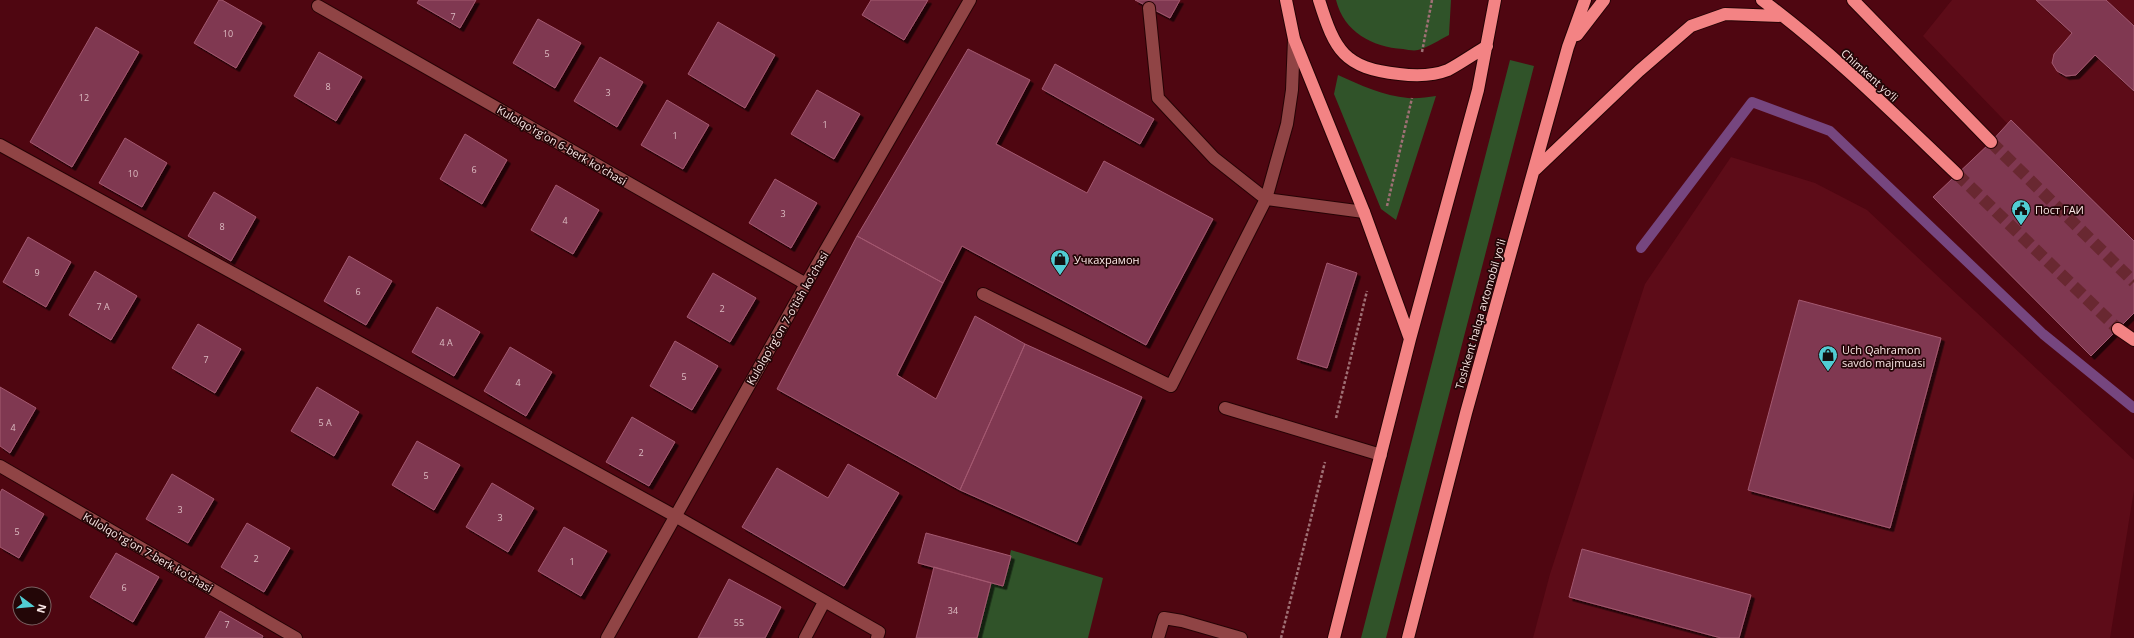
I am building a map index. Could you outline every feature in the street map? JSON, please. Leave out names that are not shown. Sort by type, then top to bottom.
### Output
[{"type":"highway","points":[[1286,0],[1294,39],[1364,212],[1410,339]]},
{"type":"highway","points":[[1319,0],[1332,34],[1342,51],[1358,65],[1378,72],[1417,76],[1447,70],[1487,46]]},
{"type":"highway","points":[[1334,638],[1410,339],[1476,98],[1495,0]]},
{"type":"highway","name":"Toshkent halqa avtomobil yo'li","points":[[1408,638],[1466,413],[1568,47],[1585,0]]},
{"type":"highway","points":[[1568,47],[1604,0]]},
{"type":"highway","name":"Chimkent yo‘li","points":[[1762,0],[1784,16],[1875,95],[1957,174]]},
{"type":"highway","points":[[1853,0],[1991,142]]},
{"type":"highway","points":[[1534,170],[1639,71],[1691,26],[1725,14],[1784,16]]},
{"type":"highway","points":[[2118,329],[2134,340]]},
{"type":"street","name":"Kulolqo'rg'on 7-o'tish ko'chasi","points":[[607,638],[806,284],[970,0]]},
{"type":"street","name":"Kulolqo'rg'on 6-berk ko'chasi","points":[[318,6],[806,284]]},
{"type":"street","points":[[1149,8],[1158,98],[1214,158],[1266,200],[1364,212]]},
{"type":"street","points":[[983,294],[1171,386],[1266,200],[1287,124],[1292,90],[1294,39]]},
{"type":"street","points":[[0,145],[675,516],[879,632],[877,638]]},
{"type":"street","points":[[1226,408],[1381,455]]},
{"type":"street","name":"Kulolqo'rg'on 7-berk ko'chasi","points":[[0,466],[296,638]]},
{"type":"street","points":[[805,638],[824,602]]},
{"type":"street","points":[[1158,638],[1164,618],[1182,620],[1241,638]]},
{"type":"path","points":[[1386,211],[1417,76],[1432,0]]},
{"type":"path","points":[[1281,638],[1368,290]]},
{"type":"shaded area","points":[[1952,0],[2134,0],[2134,255],[1923,36]]},
{"type":"shaded area","name":"Uch Qahramon savdo majmuasi","points":[[1731,157],[1815,183],[1867,210],[2134,460],[2134,490],[2110,638],[1533,638],[1550,574],[1645,284]]},
{"type":"green space","points":[[1336,0],[1451,0],[1449,35],[1422,49],[1416,50],[1392,48],[1381,45],[1361,36],[1345,21]]},
{"type":"green space","points":[[1510,60],[1534,66],[1386,638],[1361,638]]},
{"type":"green space","points":[[1338,75],[1363,86],[1399,97],[1422,98],[1436,96],[1396,220],[1381,209],[1334,94]]},
{"type":"green space","points":[[1011,550],[1103,578],[1088,638],[977,638],[991,583],[1003,586]]},
{"type":"building","points":[[219,0],[222,0],[262,23],[236,68],[194,43]]},
{"type":"building","points":[[419,0],[476,0],[460,28],[417,3]]},
{"type":"building","points":[[871,0],[928,0],[904,40],[862,15]]},
{"type":"building","points":[[1135,0],[1180,0],[1170,18]]},
{"type":"building","points":[[2036,0],[2106,0],[2134,26],[2134,91],[2095,55],[2076,75],[2066,76],[2057,71],[2052,63],[2054,54],[2072,33]]},
{"type":"building","points":[[538,19],[581,43],[555,88],[513,63]]},
{"type":"building","points":[[718,22],[775,55],[745,108],[688,74]]},
{"type":"building","points":[[96,27],[139,52],[72,167],[30,142]]},
{"type":"building","points":[[968,49],[1030,80],[996,144],[1087,193],[1104,161],[1213,219],[1146,345],[962,246],[943,283],[857,236]]},
{"type":"building","points":[[319,52],[362,77],[336,121],[294,96]]},
{"type":"building","points":[[600,57],[643,82],[617,127],[574,101]]},
{"type":"building","points":[[1055,64],[1154,119],[1140,144],[1042,89]]},
{"type":"building","points":[[817,90],[860,114],[834,159],[791,134]]},
{"type":"building","points":[[667,100],[709,125],[683,169],[641,145]]},
{"type":"building","points":[[2011,120],[2134,241],[2134,313],[2091,356],[1933,197],[1991,142]]},
{"type":"building","points":[[465,134],[507,160],[482,204],[440,179]]},
{"type":"building","points":[[125,138],[167,163],[142,207],[99,183]]},
{"type":"building","points":[[775,179],[817,203],[791,248],[749,223]]},
{"type":"building","points":[[556,185],[599,210],[573,254],[531,230]]},
{"type":"building","points":[[214,192],[256,217],[231,261],[188,236]]},
{"type":"building","points":[[857,236],[943,283],[897,375],[936,399],[975,316],[1025,344],[960,490],[777,389]]},
{"type":"building","points":[[28,237],[71,262],[46,307],[3,282]]},
{"type":"building","points":[[349,256],[392,281],[366,325],[324,301]]},
{"type":"building","points":[[1327,263],[1357,273],[1327,368],[1297,359]]},
{"type":"building","points":[[95,271],[137,296],[111,340],[69,315]]},
{"type":"building","points":[[713,273],[756,298],[730,342],[687,317]]},
{"type":"building","points":[[1799,300],[1941,338],[1890,528],[1748,490]]},
{"type":"building","points":[[437,307],[480,332],[454,376],[412,352]]},
{"type":"building","points":[[198,324],[241,349],[215,393],[172,368]]},
{"type":"building","points":[[675,341],[718,366],[692,410],[650,386]]},
{"type":"building","points":[[1025,344],[1142,397],[1077,542],[960,490]]},
{"type":"building","points":[[510,347],[552,372],[526,416],[484,391]]},
{"type":"building","points":[[0,387],[36,408],[10,453],[0,446]]},
{"type":"building","points":[[317,387],[359,412],[334,456],[291,431]]},
{"type":"building","points":[[632,417],[675,442],[649,486],[606,462]]},
{"type":"building","points":[[417,441],[460,465],[434,510],[392,485]]},
{"type":"building","points":[[848,464],[899,493],[844,586],[742,527],[777,468],[828,498]]},
{"type":"building","points":[[172,474],[214,499],[188,543],[146,519]]},
{"type":"building","points":[[492,483],[534,508],[508,552],[466,527]]},
{"type":"building","points":[[2,489],[44,514],[19,558],[0,547],[0,493]]},
{"type":"building","points":[[247,523],[290,548],[264,592],[221,567]]},
{"type":"building","points":[[564,527],[607,551],[581,596],[538,571]]},
{"type":"building","points":[[926,533],[1011,556],[1003,586],[918,563]]},
{"type":"building","points":[[1582,549],[1751,595],[1739,638],[1721,638],[1569,597]]},
{"type":"building","points":[[116,553],[159,577],[133,622],[90,597]]},
{"type":"building","points":[[934,567],[991,583],[977,638],[916,638]]},
{"type":"building","points":[[729,579],[781,607],[765,638],[698,638]]},
{"type":"building","points":[[220,611],[263,636],[262,638],[205,638]]},
{"type":"waterway","points":[[1641,248],[1752,102],[1830,131],[2043,334],[2134,408]]},
{"type":"tunnel","points":[[1991,142],[2134,282]]},
{"type":"tunnel","points":[[1957,174],[2118,329]]},
{"type":"place","name":"Пост ГАИ","points":[[2021,226]]},
{"type":"place","name":"Учкахрамон","points":[[1060,276]]},
{"type":"place","name":"Uch Qahramon savdo majmuasi","points":[[1828,372]]}]
